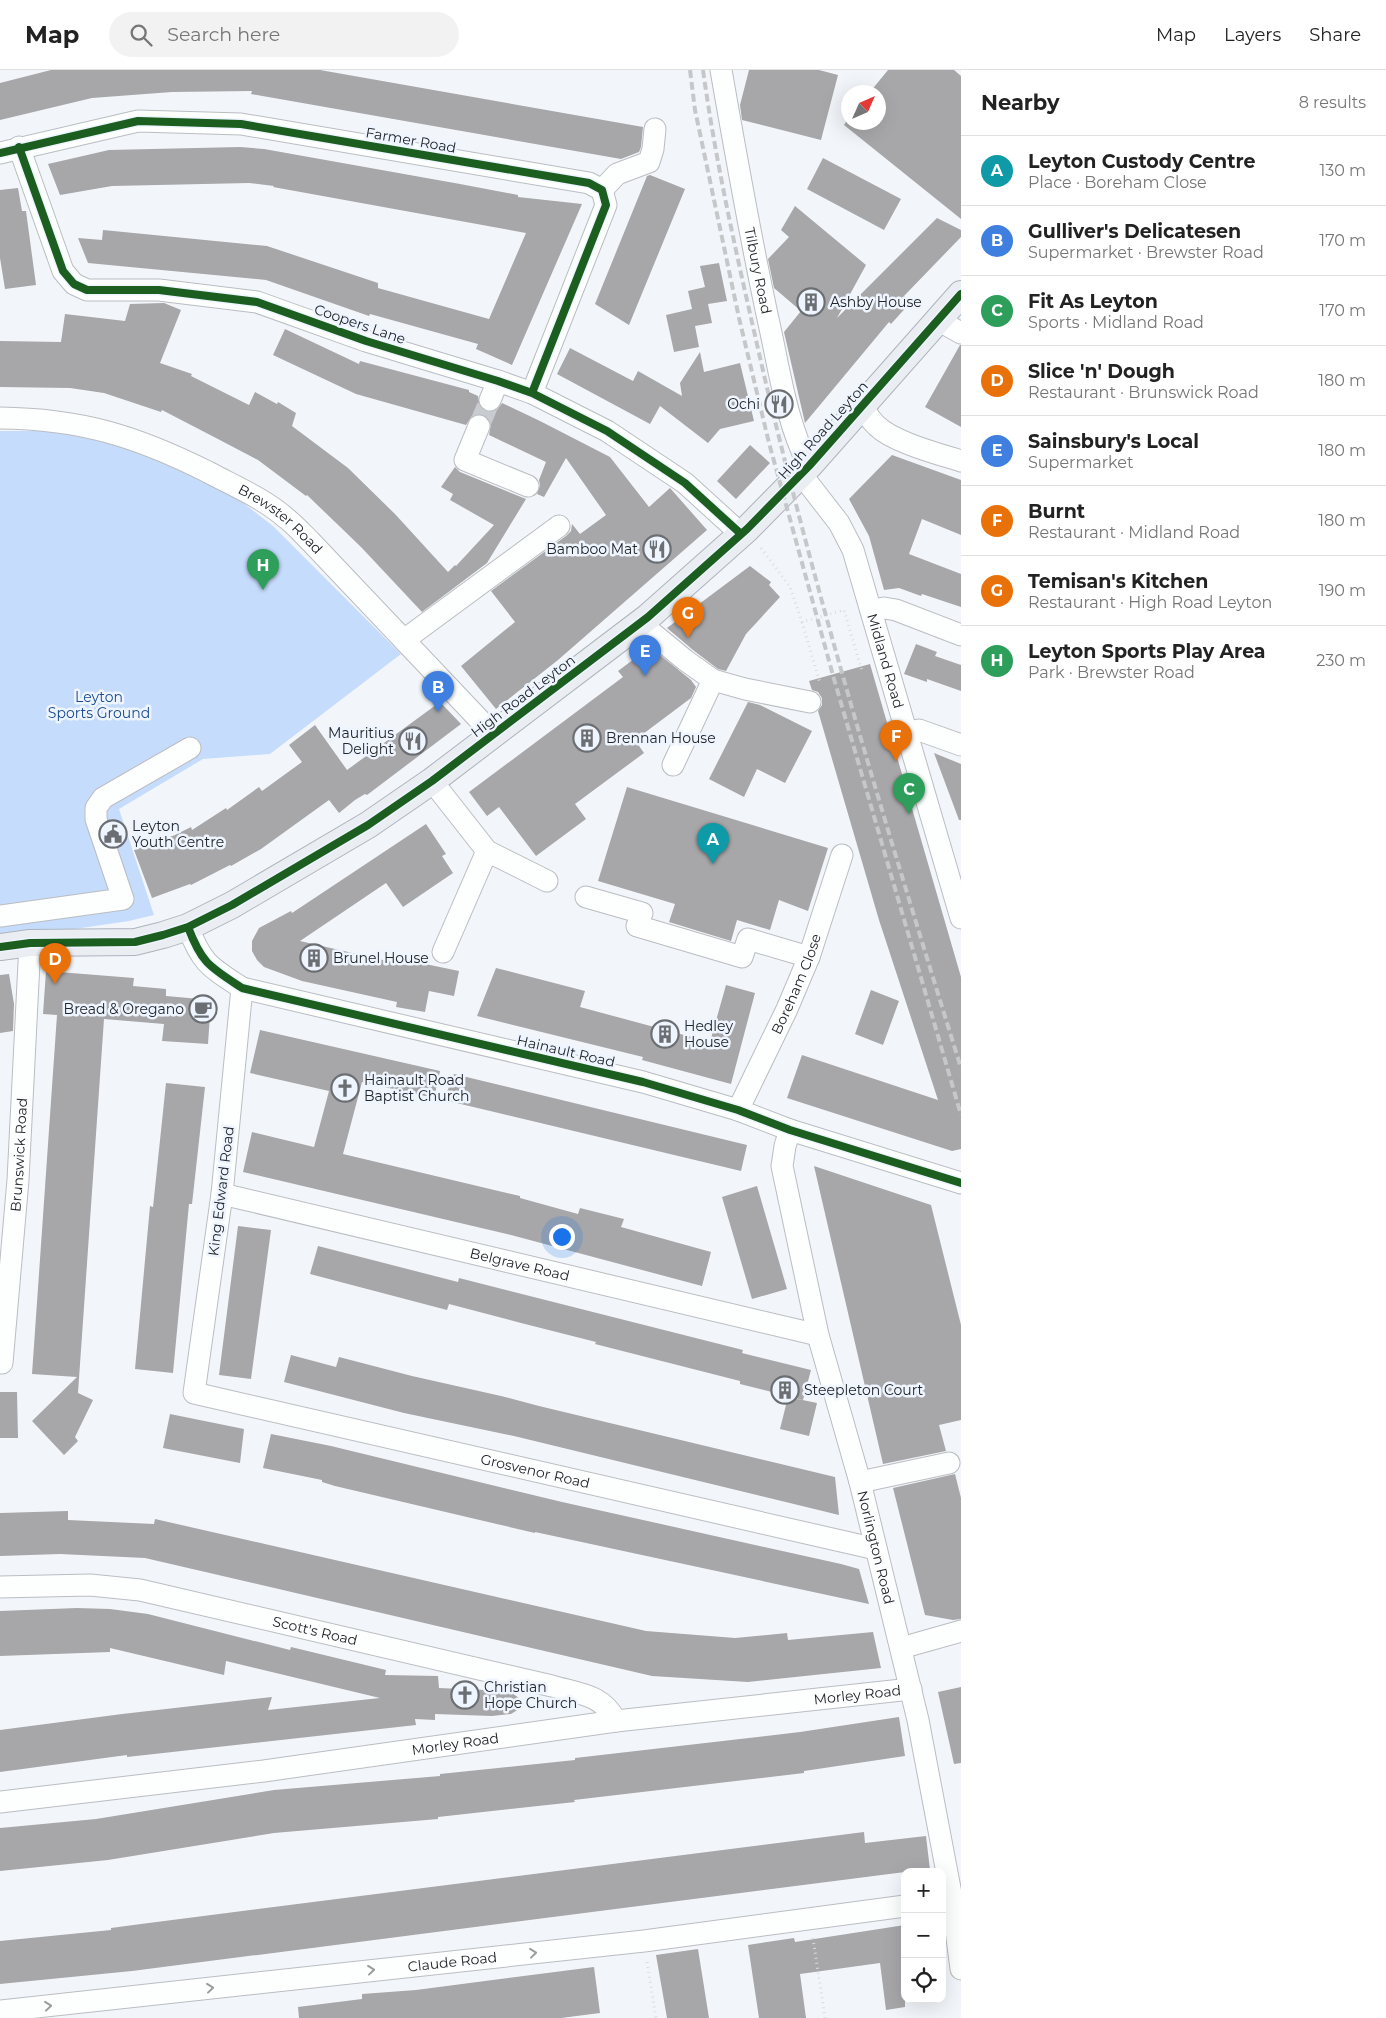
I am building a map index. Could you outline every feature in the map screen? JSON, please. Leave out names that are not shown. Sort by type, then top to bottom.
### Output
[{"type":"main road","name":"High Road Leyton","points":[[0,948],[30,944],[135,942],[188,926],[232,905],[368,824],[432,781],[640,623],[741,534],[805,470],[961,294]]},
{"type":"street","name":"Tilbury Road","points":[[720,70],[746,215],[778,364],[805,470]]},
{"type":"street","name":"Farmer Road","points":[[9,150],[138,121],[241,124],[589,182],[602,190]]},
{"type":"street","points":[[532,393],[606,205],[602,190],[618,174],[649,162],[654,149],[655,129]]},
{"type":"street","name":"Coopers Lane","points":[[9,150],[63,271],[74,284],[87,290],[159,290],[257,302],[366,341],[532,393],[607,431],[685,483],[741,534]]},
{"type":"street","points":[[938,320],[961,333]]},
{"type":"street","points":[[490,400],[498,381]]},
{"type":"street","points":[[862,407],[877,426],[906,443],[961,461]]},
{"type":"street","name":"Brewster Road","points":[[0,418],[55,421],[82,425],[125,436],[172,454],[256,496],[286,517],[493,734]]},
{"type":"street","points":[[479,426],[465,460],[528,486]]},
{"type":"street","name":"Midland Road","points":[[805,470],[847,537],[961,918]]},
{"type":"street","points":[[404,640],[559,526]]},
{"type":"street","points":[[871,612],[884,608],[896,610],[961,634]]},
{"type":"street","points":[[640,623],[684,660],[713,680],[745,689],[810,702]]},
{"type":"street","points":[[673,765],[713,680]]},
{"type":"street","points":[[907,733],[919,730],[961,745]]},
{"type":"street","points":[[0,916],[123,899],[96,819],[96,808],[103,798],[190,748]]},
{"type":"street","points":[[432,781],[487,851],[547,881]]},
{"type":"street","points":[[443,952],[487,851]]},
{"type":"street","name":"Boreham Close","points":[[738,1110],[787,1009],[809,957],[842,855]]},
{"type":"street","points":[[586,897],[642,913],[637,926],[742,957],[748,939],[809,957]]},
{"type":"street","name":"Hainault Road","points":[[188,926],[196,949],[204,961],[215,971],[242,988],[642,1082],[738,1110],[790,1130],[961,1183]]},
{"type":"street","name":"Brunswick Road","points":[[0,1363],[2,1363],[9,1180],[30,944]]},
{"type":"street","name":"King Edward Road","points":[[194,1393],[222,1194],[242,988]]},
{"type":"street","name":"Norlington Road","points":[[790,1130],[782,1166],[818,1335],[860,1482],[911,1689],[947,1900],[961,1969]]},
{"type":"street","name":"Belgrave Road","points":[[222,1194],[818,1335]]},
{"type":"street","name":"Grosvenor Road","points":[[194,1393],[876,1549]]},
{"type":"street","points":[[860,1482],[949,1463]]},
{"type":"street","name":"Scott's Road","points":[[0,1586],[90,1585],[140,1590],[552,1686],[596,1698],[609,1709],[616,1721]]},
{"type":"street","points":[[901,1648],[961,1631]]},
{"type":"street","name":"Morley Road","points":[[0,1802],[264,1771],[616,1721],[911,1689]]},
{"type":"street","name":"Claude Road","points":[[0,2012],[644,1940],[901,1907]]},
{"type":"path","points":[[763,550],[790,587],[820,683]]},
{"type":"path","points":[[802,622],[844,610],[862,671]]},
{"type":"path","points":[[810,1918],[825,2018]]},
{"type":"path","points":[[644,1940],[656,2018]]},
{"type":"green space","name":"Leyton Sports Ground","points":[[0,431],[53,431],[124,445],[178,467],[233,495],[273,526],[401,654],[270,754],[203,759],[119,809],[154,915],[129,921],[0,940]]},
{"type":"building","points":[[51,70],[320,70],[643,127],[641,147],[639,152],[621,159],[251,94],[252,91],[172,92],[92,98],[0,120],[0,83]]},
{"type":"building","points":[[749,70],[819,70],[838,75],[821,140],[742,120],[740,105]]},
{"type":"building","points":[[888,70],[954,70],[961,76],[961,219],[850,130],[886,130],[886,85],[876,85]]},
{"type":"building","points":[[240,147],[264,149],[460,184],[518,195],[518,197],[582,204],[512,365],[476,349],[478,344],[370,314],[369,316],[266,280],[88,263],[78,238],[102,240],[103,230],[267,246],[378,283],[378,288],[489,319],[526,233],[249,183],[112,186],[60,195],[48,164],[109,150]]},
{"type":"building","points":[[823,158],[901,199],[884,230],[807,189]]},
{"type":"building","points":[[650,175],[685,189],[629,325],[595,304],[647,176]]},
{"type":"building","points":[[18,188],[22,211],[26,211],[36,285],[5,289],[0,258],[0,190]]},
{"type":"building","points":[[795,206],[866,265],[837,318],[937,218],[961,230],[961,237],[904,296],[911,302],[891,324],[889,322],[805,423],[784,332],[801,311],[774,288],[768,259],[789,237],[781,230]]},
{"type":"building","points":[[719,263],[727,301],[708,304],[712,323],[695,326],[699,347],[674,352],[666,315],[692,309],[688,291],[705,287],[700,266]]},
{"type":"building","points":[[164,303],[181,310],[160,363],[192,374],[191,376],[249,405],[255,392],[277,404],[278,402],[296,413],[292,426],[348,468],[395,514],[448,572],[456,566],[494,525],[450,500],[453,494],[441,487],[455,467],[460,472],[526,499],[487,563],[422,612],[361,547],[307,495],[258,460],[162,410],[161,412],[104,393],[70,388],[0,387],[0,341],[61,342],[65,314],[125,321],[130,304]]},
{"type":"building","points":[[285,329],[359,364],[360,361],[469,390],[469,392],[478,396],[480,407],[486,412],[497,410],[502,403],[540,421],[610,457],[649,507],[670,488],[707,530],[558,660],[496,709],[461,666],[515,622],[491,591],[566,536],[571,531],[572,524],[580,534],[606,515],[566,458],[544,497],[537,494],[540,485],[539,480],[546,462],[489,435],[491,424],[484,415],[472,416],[466,425],[356,394],[273,355]]},
{"type":"building","points":[[961,345],[961,427],[925,407]]},
{"type":"building","points":[[570,348],[633,381],[638,371],[682,396],[680,383],[700,352],[704,372],[740,363],[754,421],[720,429],[708,443],[660,406],[650,424],[557,374]]},
{"type":"building","points":[[750,445],[770,463],[736,499],[717,481]]},
{"type":"building","points":[[892,455],[961,480],[961,535],[922,519],[909,554],[961,574],[961,607],[899,588],[884,590],[869,536],[849,499]]},
{"type":"building","points":[[750,566],[771,582],[769,585],[780,597],[746,634],[726,671],[718,669],[667,628]]},
{"type":"building","points":[[916,644],[937,652],[935,656],[961,665],[961,691],[927,679],[927,682],[904,674]]},
{"type":"building","name":"Brennan House","points":[[650,647],[691,680],[696,687],[691,698],[635,740],[644,753],[575,804],[586,819],[536,856],[499,807],[487,816],[469,792],[623,677],[618,671]]},
{"type":"building","points":[[870,664],[961,977],[961,1149],[952,1151],[787,1098],[802,1055],[938,1100],[879,920],[818,711],[822,705],[822,698],[818,692],[812,690],[809,681]]},
{"type":"building","points":[[440,702],[461,724],[367,795],[365,794],[355,800],[339,813],[329,800],[261,849],[231,866],[191,885],[152,898],[134,850],[191,827],[192,830],[226,808],[227,810],[259,787],[262,791],[302,762],[289,745],[315,725],[347,770]]},
{"type":"building","points":[[748,702],[760,705],[812,731],[785,783],[757,769],[744,797],[709,779]]},
{"type":"building","points":[[934,753],[961,764],[961,820],[959,820]]},
{"type":"building","points":[[627,787],[828,848],[808,911],[779,900],[770,930],[737,920],[731,941],[669,922],[675,904],[598,881]]},
{"type":"building","points":[[426,824],[446,854],[442,856],[453,873],[403,907],[386,883],[300,941],[405,965],[406,960],[459,971],[454,996],[429,991],[425,1012],[396,1007],[397,1002],[302,981],[264,967],[257,960],[252,951],[252,941],[259,928],[291,911],[292,913]]},
{"type":"building","points":[[496,968],[585,991],[580,1007],[710,1042],[726,985],[755,993],[731,1084],[642,1060],[643,1057],[477,1016]]},
{"type":"building","points":[[46,971],[134,978],[133,986],[166,989],[166,996],[211,1000],[208,1044],[162,1041],[164,1024],[104,1019],[78,1393],[93,1400],[75,1437],[78,1441],[64,1455],[32,1421],[77,1377],[32,1374],[57,1015],[43,1014]]},
{"type":"building","points":[[9,974],[14,1004],[13,1031],[0,1033],[0,975]]},
{"type":"building","points":[[871,990],[899,1001],[883,1045],[855,1034]]},
{"type":"building","points":[[260,1030],[440,1071],[434,1098],[362,1082],[343,1154],[520,1196],[520,1198],[578,1214],[580,1208],[624,1219],[621,1227],[711,1252],[702,1286],[511,1235],[243,1172],[252,1132],[314,1147],[329,1091],[250,1073]]},
{"type":"building","points":[[454,1074],[747,1145],[741,1171],[444,1100]]},
{"type":"building","points":[[166,1083],[205,1087],[192,1204],[189,1204],[173,1373],[135,1369],[150,1206],[153,1207]]},
{"type":"building","points":[[814,1166],[931,1205],[961,1325],[961,1420],[939,1425],[946,1451],[883,1464]]},
{"type":"building","points":[[757,1186],[787,1289],[752,1299],[722,1197]]},
{"type":"building","points":[[238,1226],[271,1230],[251,1379],[219,1375]]},
{"type":"building","points":[[318,1246],[458,1282],[459,1278],[743,1350],[742,1353],[811,1370],[803,1400],[740,1384],[740,1381],[449,1304],[447,1310],[310,1274]]},
{"type":"building","points":[[291,1355],[336,1367],[339,1357],[835,1477],[839,1515],[514,1436],[404,1413],[284,1382]]},
{"type":"building","points":[[0,1392],[17,1392],[18,1438],[0,1438]]},
{"type":"building","points":[[788,1397],[817,1403],[809,1436],[780,1429]]},
{"type":"building","points":[[170,1414],[244,1429],[240,1463],[163,1448]]},
{"type":"building","points":[[271,1434],[331,1446],[562,1502],[859,1569],[869,1604],[535,1533],[335,1486],[322,1482],[322,1480],[263,1468]]},
{"type":"building","points":[[955,1474],[961,1498],[961,1619],[953,1620],[925,1615],[893,1488]]},
{"type":"building","points":[[68,1511],[68,1520],[154,1524],[155,1519],[646,1631],[735,1638],[787,1633],[788,1640],[873,1632],[881,1668],[748,1682],[652,1676],[145,1558],[60,1554],[0,1556],[0,1513]]},
{"type":"building","points":[[77,1608],[110,1609],[148,1614],[290,1650],[291,1647],[386,1670],[385,1675],[438,1676],[439,1688],[509,1691],[519,1698],[519,1709],[511,1714],[492,1716],[435,1714],[435,1720],[415,1719],[416,1725],[127,1757],[127,1755],[0,1772],[0,1730],[272,1697],[268,1710],[380,1698],[226,1661],[224,1675],[110,1648],[110,1652],[0,1656],[0,1611]]},
{"type":"building","points":[[961,1687],[961,1763],[954,1764],[938,1692]]},
{"type":"building","points":[[899,1717],[905,1756],[804,1771],[804,1773],[438,1817],[438,1819],[274,1833],[108,1860],[0,1871],[0,1828],[96,1819],[274,1790],[440,1776],[440,1774],[575,1760],[575,1758],[800,1732]]},
{"type":"building","points":[[864,1832],[865,1843],[926,1836],[930,1868],[901,1868],[901,1873],[132,1971],[0,1984],[0,1941],[111,1930],[111,1928]]},
{"type":"building","points":[[901,1926],[901,2003],[905,2003],[905,2007],[886,2010],[880,1963],[800,1974],[806,2018],[759,2018],[748,1945],[794,1938],[795,1942]]},
{"type":"building","points":[[698,1949],[709,2018],[667,2018],[656,1955]]},
{"type":"building","points":[[594,1967],[600,2013],[561,2018],[299,2018],[298,2007],[362,1999],[362,1994],[416,1990]]},
{"type":"tunnel","points":[[479,426],[490,400]]},
{"type":"railway","points":[[690,70],[695,110],[739,318],[769,443],[834,679],[961,1115]]},
{"type":"railway","points":[[703,70],[730,223],[785,463],[856,723],[961,1068]]},
{"type":"cycle path","points":[[0,153],[138,121],[241,124],[589,183],[602,190],[606,205],[532,393]]},
{"type":"cycle path","points":[[19,147],[63,271],[74,284],[87,290],[159,290],[257,302],[366,341],[532,393],[607,431],[685,483],[741,534]]},
{"type":"cycle path","points":[[0,947],[30,943],[135,942],[188,927],[232,905],[368,825],[432,781],[648,617],[747,529],[809,466],[961,294]]},
{"type":"cycle path","points":[[188,927],[198,949],[208,964],[242,988],[643,1082],[738,1110],[790,1130],[961,1183]]},
{"type":"place","name":"Ashby House","points":[[811,302]]},
{"type":"place","name":"Ochi","points":[[779,404]]},
{"type":"place","name":"Bamboo Mat","points":[[657,549]]},
{"type":"place","name":"Leyton Sports Play Area","points":[[263,590]]},
{"type":"place","name":"Temisan's Kitchen","points":[[688,638]]},
{"type":"place","name":"Sainsbury's Local","points":[[645,676]]},
{"type":"place","name":"Gulliver's Delicatesen","points":[[438,712]]},
{"type":"place","name":"Brennan House","points":[[587,738]]},
{"type":"place","name":"Mauritius Delight","points":[[413,741]]},
{"type":"place","name":"Burnt","points":[[896,761]]},
{"type":"place","name":"Fit As Leyton","points":[[909,814]]},
{"type":"place","name":"Leyton Youth Centre","points":[[113,834]]},
{"type":"place","name":"Leyton Custody Centre","points":[[713,864]]},
{"type":"place","name":"Brunel House","points":[[314,958]]},
{"type":"place","name":"Slice 'n' Dough","points":[[55,984]]},
{"type":"place","name":"Bread & Oregano","points":[[203,1009]]},
{"type":"place","name":"Hedley House","points":[[665,1034]]},
{"type":"place","name":"Hainault Road Baptist Church","points":[[345,1088]]},
{"type":"place","name":"Steepleton Court","points":[[785,1390]]},
{"type":"place","name":"Christian Hope Church","points":[[465,1695]]}]
